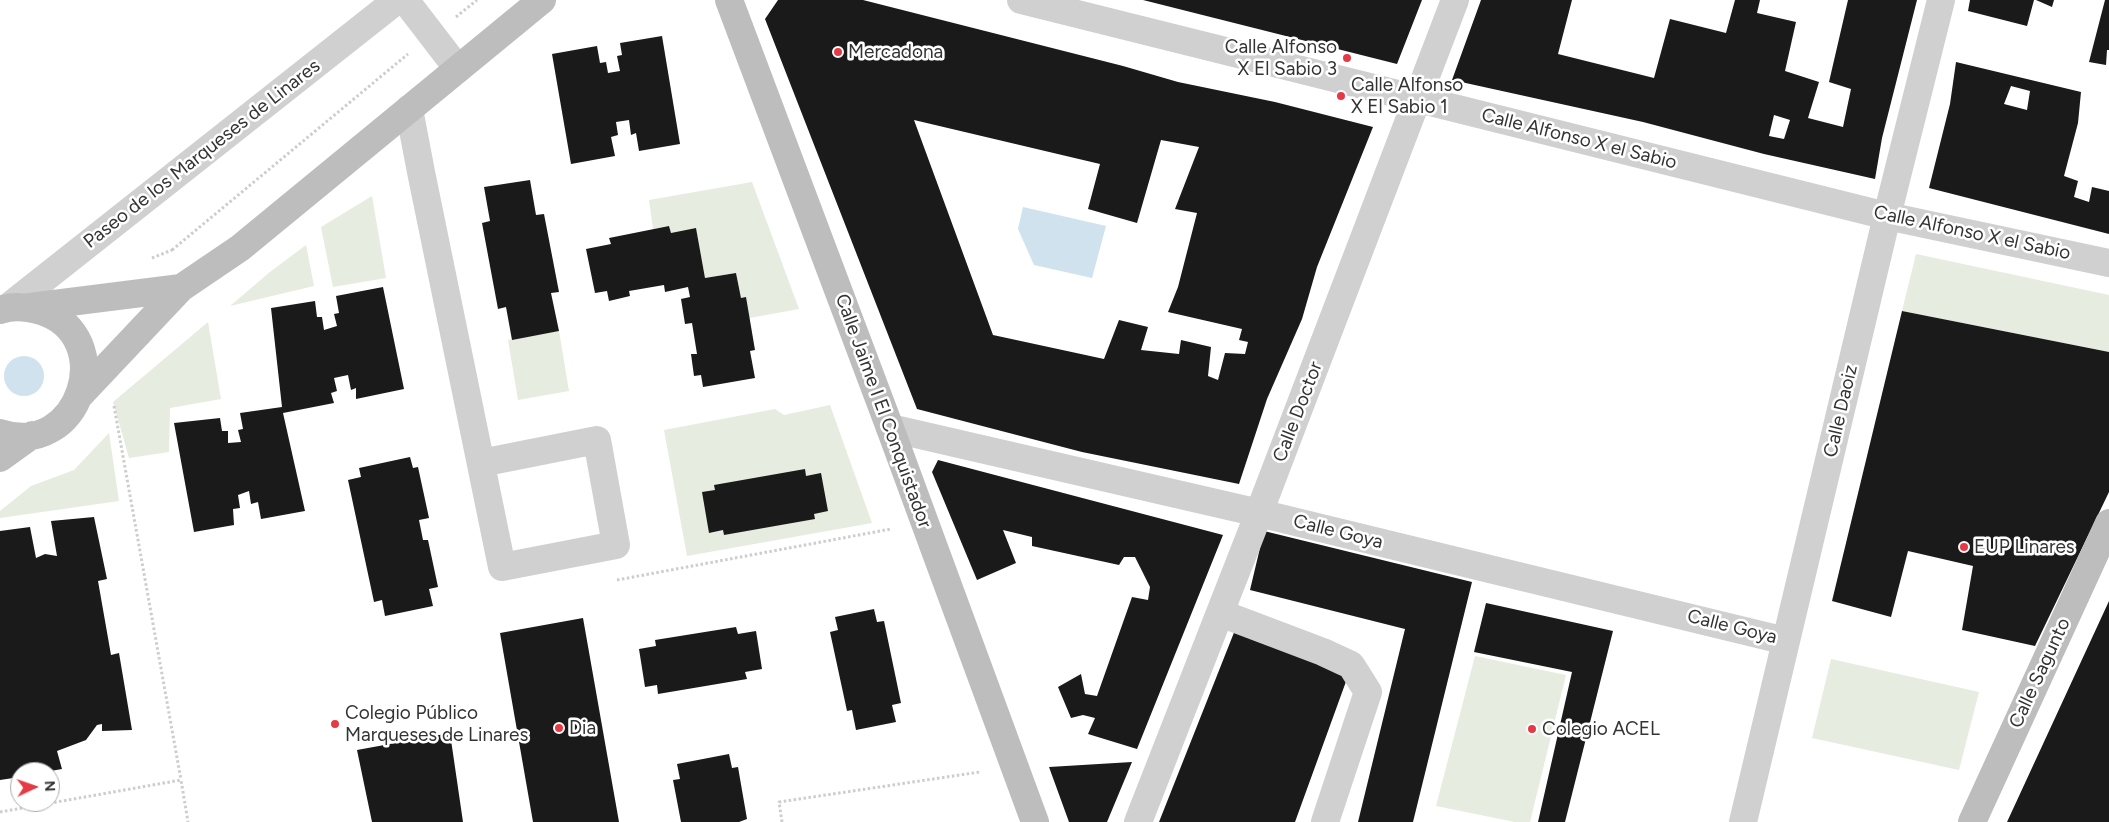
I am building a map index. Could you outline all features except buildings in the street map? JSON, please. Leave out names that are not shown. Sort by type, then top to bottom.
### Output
[{"type":"street","name":"Paseo de los Marqueses de Linares","points":[[12,308],[397,0]]},
{"type":"street","points":[[405,0],[458,69]]},
{"type":"street","points":[[0,458],[32,436],[53,428],[69,414],[80,395],[181,288],[240,248],[542,0]]},
{"type":"street","name":"Calle Alfonso X el Sabio","points":[[1021,0],[1887,216],[2109,263]]},
{"type":"street","name":"Calle Doctor","points":[[1138,822],[1260,513],[1455,0]]},
{"type":"street","name":"Calle Daoiz","points":[[1743,822],[1887,216],[1941,0]]},
{"type":"street","name":"Calle Jaime I El Conquistador","points":[[731,3],[890,428],[1034,822]]},
{"type":"street","points":[[410,109],[481,463],[502,567],[616,545],[598,440],[481,463]]},
{"type":"street","points":[[12,308],[181,288]]},
{"type":"street","points":[[12,308],[48,313],[64,324],[76,340],[83,358],[84,377],[80,395]]},
{"type":"street","name":"Calle Goya","points":[[890,428],[1260,513],[1786,640]]},
{"type":"street","points":[[0,433],[10,436],[32,436]]},
{"type":"street","name":"Calle Sagunto","points":[[1972,822],[2109,523]]},
{"type":"street","points":[[1220,613],[1324,652],[1351,665],[1368,692],[1325,822]]},
{"type":"path","points":[[450,12],[455,18],[477,0]]},
{"type":"path","points":[[172,250],[431,35]]},
{"type":"path","points":[[108,410],[113,402],[188,822]]},
{"type":"path","points":[[617,580],[891,530]]},
{"type":"path","points":[[782,822],[778,802],[980,772]]},
{"type":"path","points":[[0,812],[181,780]]},
{"type":"shaded area","points":[[752,182],[799,309],[749,318],[741,298],[736,273],[705,278],[696,228],[671,233],[669,226],[653,229],[649,200]]},
{"type":"shaded area","points":[[372,196],[386,278],[333,287],[321,227]]},
{"type":"shaded area","points":[[306,245],[314,286],[230,306],[270,272]]},
{"type":"shaded area","points":[[1916,254],[2109,295],[2109,352],[1902,311]]},
{"type":"shaded area","points":[[208,322],[221,399],[170,408],[169,452],[129,458],[113,402]]},
{"type":"shaded area","points":[[559,331],[569,391],[518,400],[508,340]]},
{"type":"shaded area","points":[[830,405],[872,523],[687,556],[664,430],[775,409],[784,415]]},
{"type":"shaded area","points":[[109,433],[119,501],[0,518],[0,511],[31,486],[74,470]]},
{"type":"shaded area","points":[[1475,656],[1566,675],[1530,822],[1515,822],[1436,806]]},
{"type":"shaded area","points":[[1831,659],[1979,692],[1959,770],[1812,738]]},
{"type":"water","points":[[1023,207],[1106,226],[1092,278],[1034,265],[1018,229]]},
{"type":"water","points":[[28,356],[35,359],[41,365],[44,376],[43,384],[35,393],[28,396],[20,396],[13,393],[5,384],[4,372],[7,365],[16,357]]},
{"type":"place","name":"Mercadona","points":[[838,52]]},
{"type":"place","name":"Calle Alfonso X El Sabio 3","points":[[1347,58]]},
{"type":"place","name":"Calle Alfonso X El Sabio 1","points":[[1341,96]]},
{"type":"place","name":"EUP Linares","points":[[1964,547]]},
{"type":"place","name":"Colegio Público Marqueses de Linares","points":[[335,724]]},
{"type":"place","name":"Dia","points":[[559,728]]},
{"type":"place","name":"Colegio ACEL","points":[[1532,729]]}]
